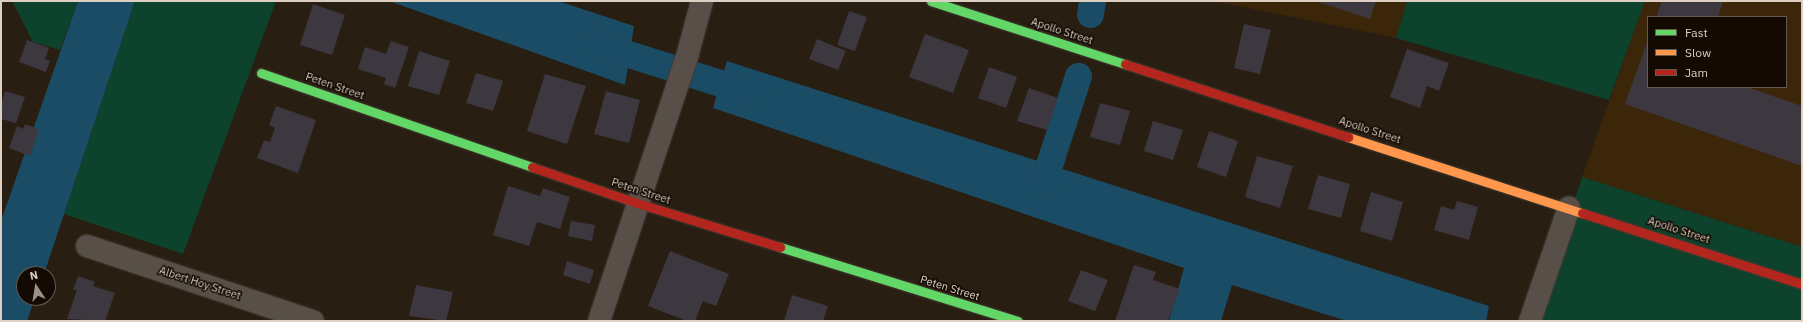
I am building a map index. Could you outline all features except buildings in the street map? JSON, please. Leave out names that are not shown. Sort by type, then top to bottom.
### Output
[{"type":"street","points":[[599,321],[673,92],[688,53],[702,1]]},
{"type":"street","name":"Apollo Street","points":[[931,1],[1569,207],[1802,284]]},
{"type":"street","name":"Peten Street","points":[[260,73],[637,203],[1018,321]]},
{"type":"street","points":[[1530,321],[1569,207]]},
{"type":"street","name":"Albert Hoy Street","points":[[87,246],[313,321]]},
{"type":"shaded area","points":[[1214,1],[1407,1],[1396,38]]},
{"type":"shaded area","points":[[1645,1],[1802,1],[1802,247],[1582,177]]},
{"type":"green space","points":[[12,1],[78,1],[60,50],[33,42]]},
{"type":"green space","points":[[135,1],[276,1],[183,254],[64,214]]},
{"type":"green space","points":[[1407,1],[1645,1],[1609,100],[1396,38]]},
{"type":"green space","points":[[1582,177],[1802,247],[1802,321],[1536,321]]},
{"type":"water","points":[[78,1],[135,1],[47,266],[16,266],[16,306],[32,306],[27,321],[1,321],[1,221]]},
{"type":"water","points":[[389,1],[558,1],[634,26],[625,85]]},
{"type":"water","points":[[727,61],[1489,306],[1486,321],[1347,321],[1232,285],[1221,321],[1169,321],[1184,268],[713,108]]},
{"type":"waterway","points":[[1090,14],[1092,1]]},
{"type":"waterway","points":[[594,43],[755,94]]},
{"type":"waterway","points":[[1042,186],[1078,76]]},
{"type":"traffic: fast","points":[[931,1],[1125,64]]},
{"type":"traffic: fast","points":[[261,73],[532,167]]},
{"type":"traffic: fast","points":[[780,247],[1018,321]]},
{"type":"traffic: slow","points":[[1348,137],[1582,213]]},
{"type":"traffic: jam","points":[[1125,64],[1348,137]]},
{"type":"traffic: jam","points":[[532,167],[637,203],[780,247]]},
{"type":"traffic: jam","points":[[1582,213],[1802,284]]}]
